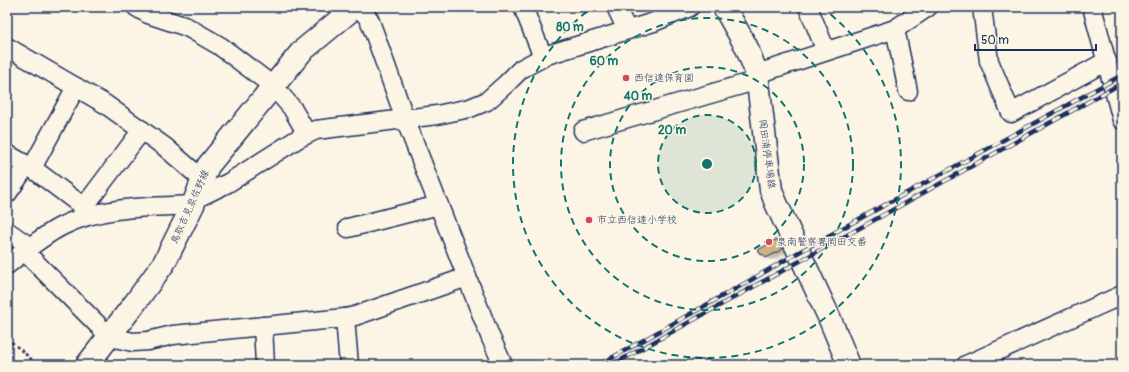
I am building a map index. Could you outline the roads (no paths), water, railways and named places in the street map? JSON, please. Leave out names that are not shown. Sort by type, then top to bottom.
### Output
[{"type":"main road","name":"鳥取吉見泉佐野線","points":[[87,365],[110,337],[164,263],[194,202],[208,166],[302,51],[355,7]]},
{"type":"main road","name":"岡田浦停車場線","points":[[724,7],[746,46],[757,77],[771,190],[776,204],[829,316],[849,365]]},
{"type":"street","points":[[136,7],[148,14],[187,27],[220,46],[273,86],[292,108],[307,134]]},
{"type":"street","points":[[359,7],[369,19],[405,119],[490,336],[503,365]]},
{"type":"street","points":[[523,7],[543,57]]},
{"type":"street","points":[[616,7],[627,30]]},
{"type":"street","points":[[7,154],[29,167],[88,210],[131,209],[194,202],[228,183],[298,138],[316,130],[437,115],[470,108],[487,101],[521,69],[543,57],[654,22],[690,7]]},
{"type":"street","points":[[808,7],[826,51]]},
{"type":"street","points":[[582,131],[757,77],[826,51],[895,29],[928,7]]},
{"type":"street","points":[[982,7],[989,61],[1011,113],[1107,61]]},
{"type":"street","points":[[1092,7],[1120,101],[1122,120]]},
{"type":"street","points":[[895,29],[908,91]]},
{"type":"street","points":[[7,47],[105,104],[165,147],[203,180]]},
{"type":"street","points":[[7,194],[29,167],[76,87]]},
{"type":"street","points":[[7,265],[27,249],[88,210],[142,130]]},
{"type":"street","points":[[348,228],[439,205]]},
{"type":"street","points":[[7,231],[27,249],[110,337],[133,342],[148,341],[173,335],[345,318],[355,316],[467,277]]},
{"type":"street","points":[[966,365],[1122,295]]},
{"type":"street","points":[[345,318],[349,365]]},
{"type":"street","points":[[263,326],[265,365]]},
{"type":"railway","points":[[599,365],[799,252],[1122,75]]},
{"type":"railway","points":[[612,365],[1122,83]]},
{"type":"place","name":"西信達保育園","points":[[626,78]]},
{"type":"place","name":"市立西信達小学校","points":[[589,220]]},
{"type":"place","name":"泉南警察署岡田交番","points":[[769,242]]}]
